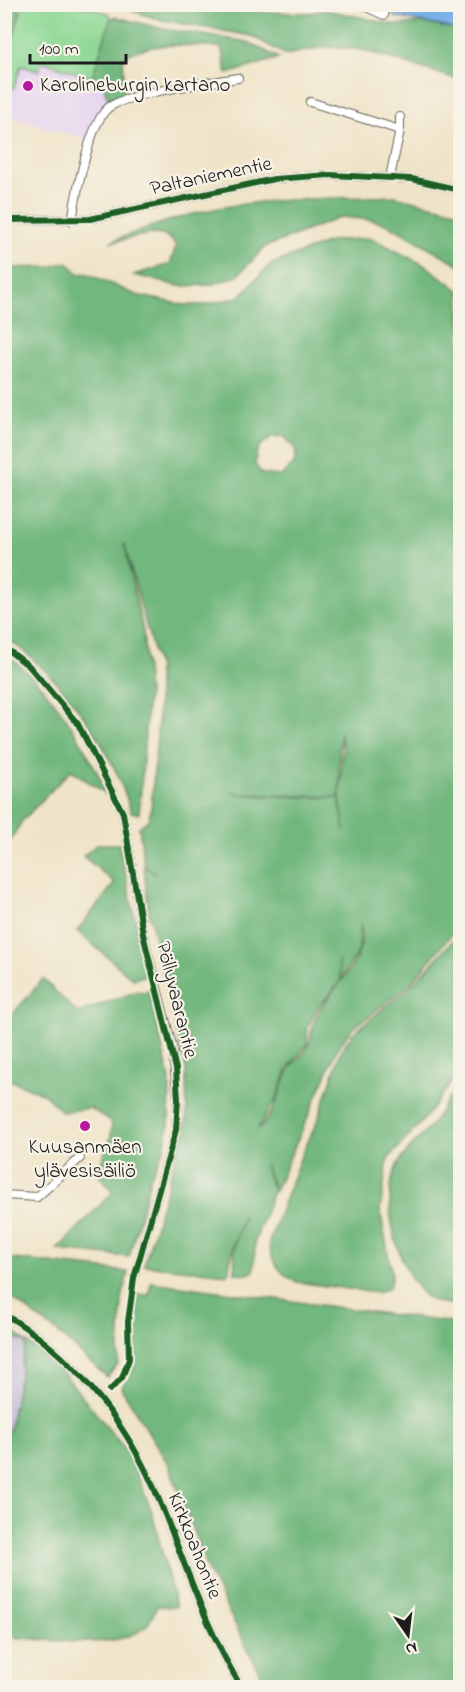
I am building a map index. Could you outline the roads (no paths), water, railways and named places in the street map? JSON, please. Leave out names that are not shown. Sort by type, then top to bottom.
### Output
[{"type":"street","points":[[360,4],[384,15]]},
{"type":"street","points":[[72,220],[91,142],[98,121],[109,107],[134,98],[238,78]]},
{"type":"street","points":[[310,102],[400,130]]},
{"type":"street","points":[[390,177],[400,130],[400,117]]},
{"type":"street","name":"Paltaniementie","points":[[5,220],[72,220],[109,216],[274,179],[330,175],[390,177],[433,183],[460,190]]},
{"type":"street","name":"Pöllyvaarantie","points":[[4,647],[29,666],[78,724],[123,813],[143,934],[172,1046],[178,1099],[176,1130],[134,1278]]},
{"type":"street","points":[[4,1195],[38,1197],[80,1158]]},
{"type":"street","name":"Kirkkoahontie","points":[[4,1314],[75,1371],[114,1418],[153,1486],[204,1615],[242,1688]]},
{"type":"water","points":[[380,5],[460,5],[460,30],[395,17],[390,9]]},
{"type":"place","name":"Karolineburgin kartano","points":[[28,86]]},
{"type":"place","name":"Kuusanmäen ylävesisäiliö","points":[[85,1126]]}]
